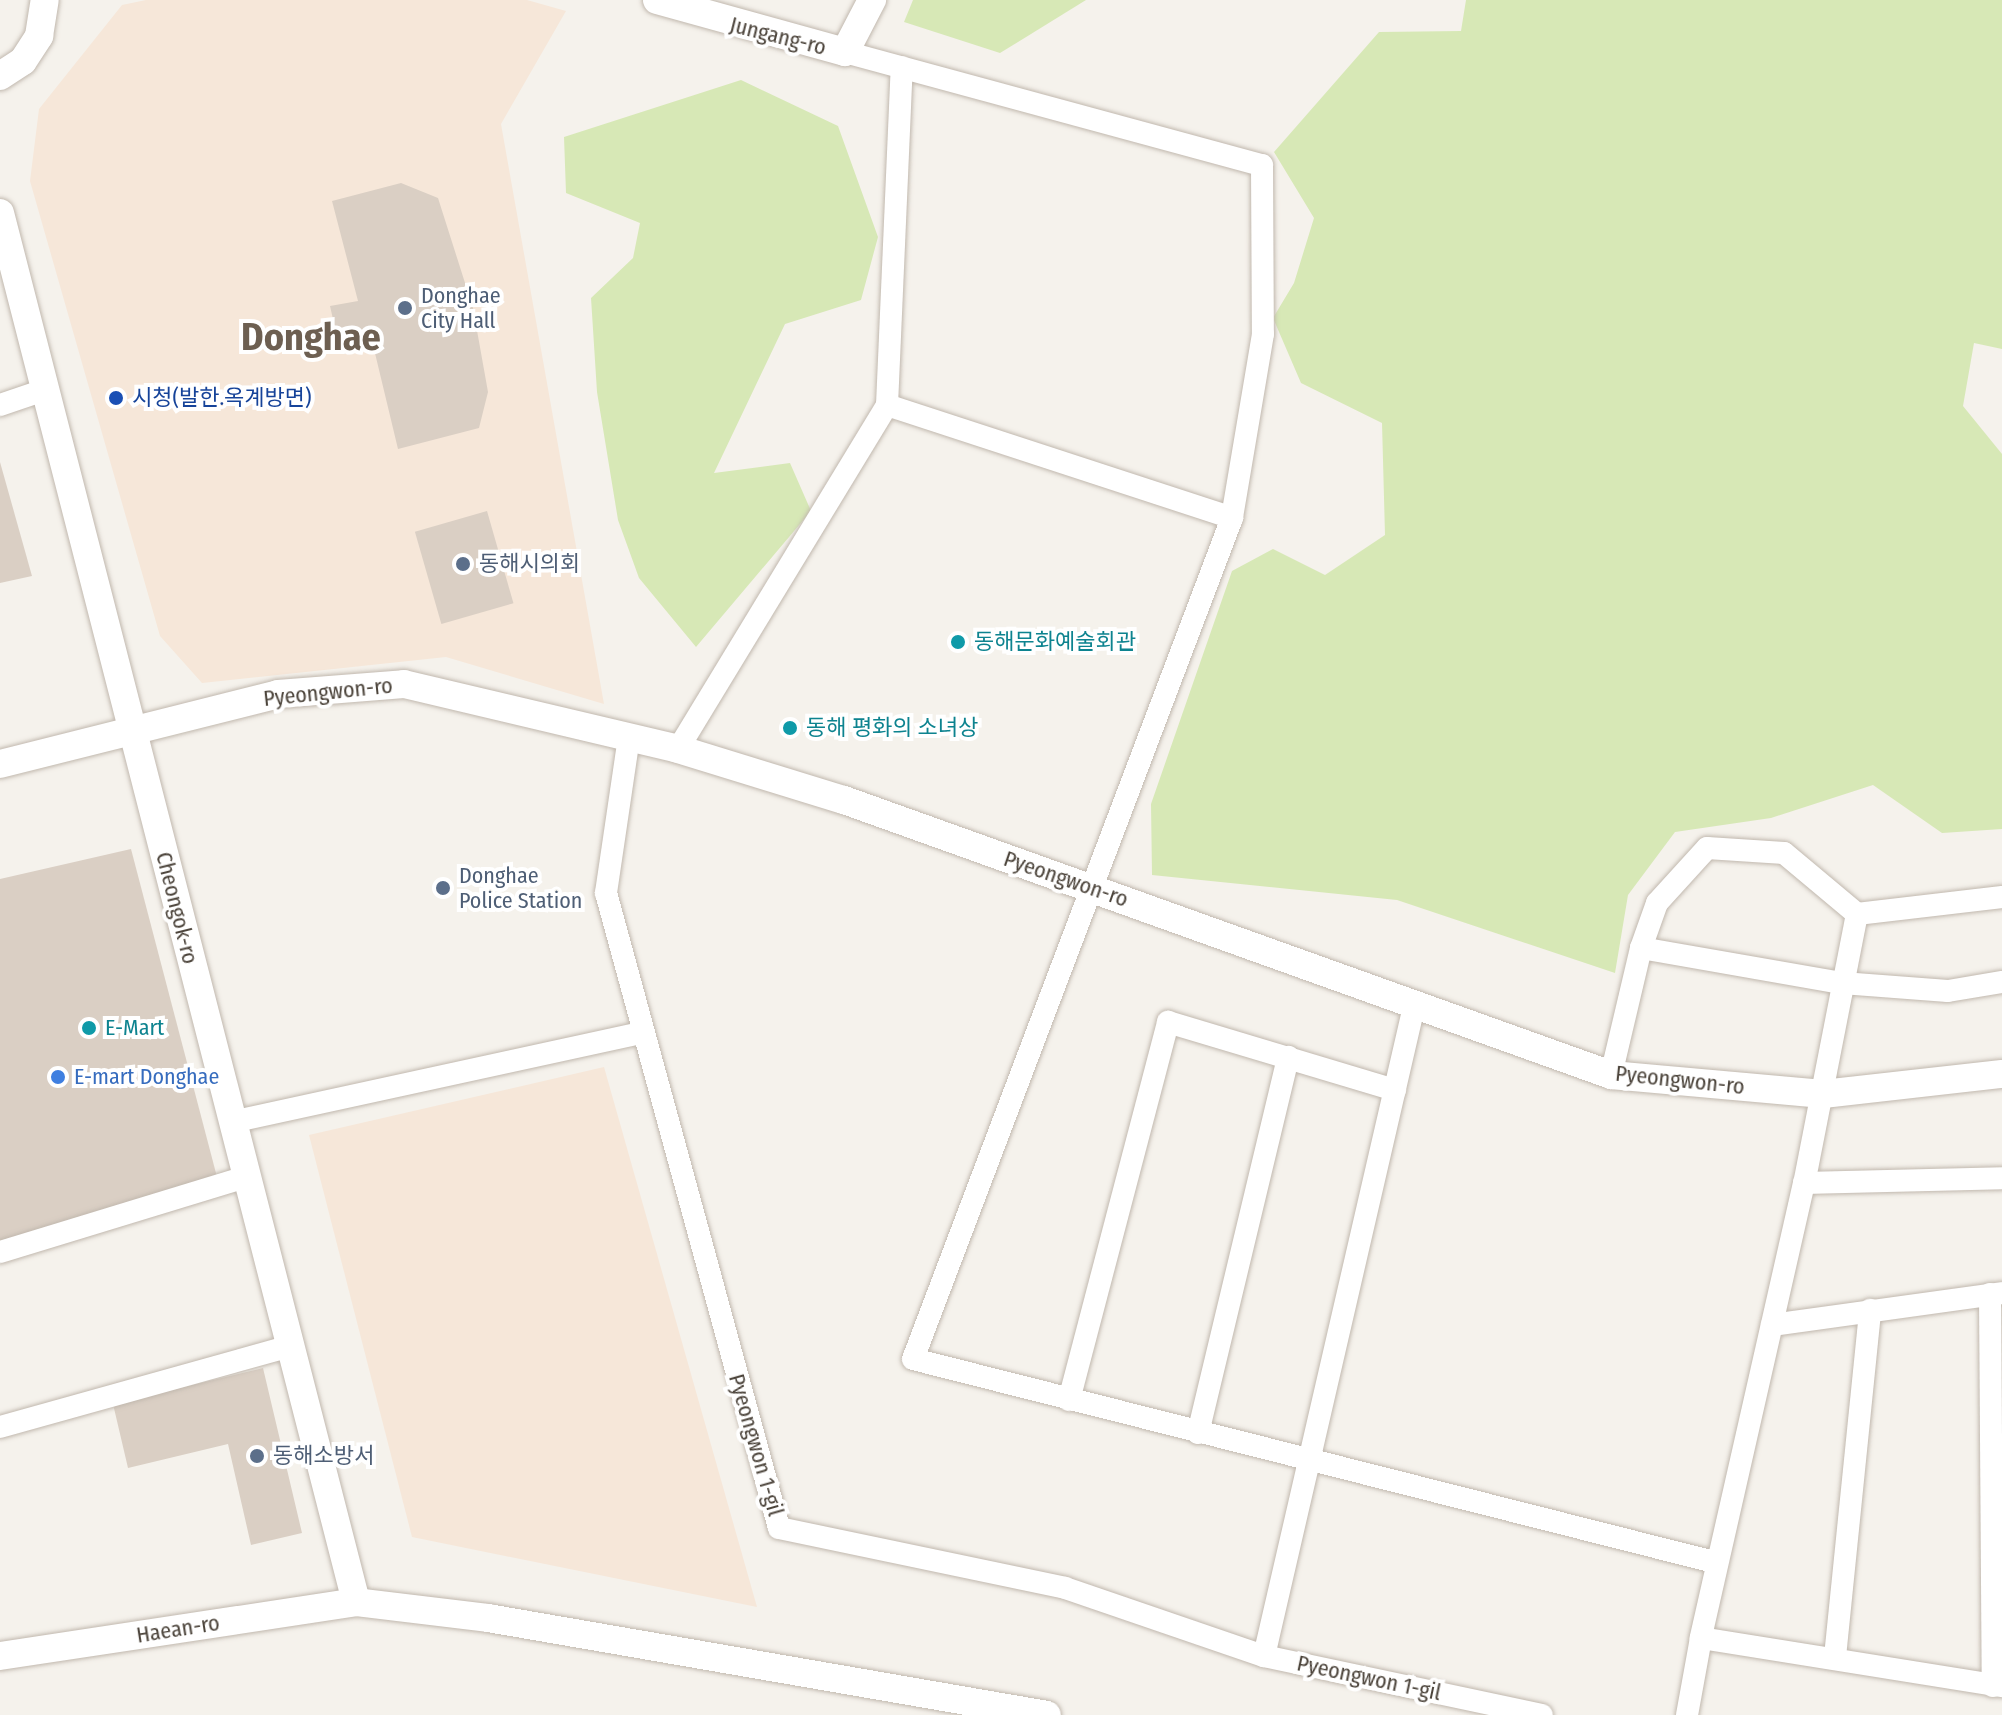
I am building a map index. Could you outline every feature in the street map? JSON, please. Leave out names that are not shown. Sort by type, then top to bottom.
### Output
[{"type":"street","points":[[0,76],[23,61],[39,36],[45,0]]},
{"type":"street","name":"Jungang-ro","points":[[657,0],[727,12],[845,52],[872,0]]},
{"type":"street","points":[[845,52],[1262,165],[1263,334],[1232,518],[1095,889],[913,1359],[1309,1462],[1714,1562]]},
{"type":"street","points":[[678,749],[887,405],[902,67]]},
{"type":"street","name":"Cheongok-ro","points":[[0,213],[47,389],[128,731],[356,1602]]},
{"type":"street","points":[[0,405],[47,389]]},
{"type":"street","points":[[887,405],[1232,518]]},
{"type":"street","name":"Pyeongwon-ro","points":[[0,764],[278,694],[404,684],[678,749],[1095,889],[1611,1075],[1823,1094],[2002,1074]]},
{"type":"street","name":"Pyeongwon 1-gil","points":[[629,737],[606,893],[641,1033],[779,1528],[1065,1588],[1264,1656],[1542,1715]]},
{"type":"street","points":[[1611,1075],[1641,948],[1657,903],[1707,848],[1784,853],[1857,914],[2002,897]]},
{"type":"street","points":[[1687,1715],[1714,1562],[1804,1183],[1857,914]]},
{"type":"street","points":[[1641,948],[1842,983],[1948,991],[2002,982]]},
{"type":"street","points":[[1264,1656],[1415,1002]]},
{"type":"street","points":[[1069,1400],[1168,1022],[1395,1090]]},
{"type":"street","points":[[232,1122],[641,1033]]},
{"type":"street","points":[[1198,1433],[1288,1057]]},
{"type":"street","points":[[0,1252],[246,1177]]},
{"type":"street","points":[[1804,1183],[2002,1178]]},
{"type":"street","points":[[1701,1638],[1835,1657],[1997,1686],[1996,1294],[1772,1325]]},
{"type":"street","points":[[1835,1657],[1870,1310]]},
{"type":"street","points":[[0,1427],[290,1346]]},
{"type":"street","name":"Haean-ro","points":[[0,1656],[356,1602],[488,1618],[1047,1715]]},
{"type":"shaded area","points":[[146,0],[527,0],[566,11],[501,124],[604,704],[446,657],[202,683],[160,636],[30,181],[39,109],[122,5]]},
{"type":"shaded area","points":[[604,1067],[757,1607],[412,1537],[309,1135]]},
{"type":"green space","points":[[913,0],[1086,0],[1000,53],[904,22]]},
{"type":"green space","points":[[1466,0],[2002,0],[2002,349],[1974,343],[1963,406],[2002,454],[2002,829],[1942,833],[1873,785],[1771,818],[1675,832],[1628,895],[1615,973],[1397,900],[1152,875],[1151,804],[1232,571],[1273,549],[1325,575],[1385,535],[1382,423],[1301,383],[1273,318],[1294,283],[1314,218],[1274,152],[1379,32],[1461,31]]},
{"type":"green space","points":[[741,80],[838,126],[878,237],[861,300],[785,324],[714,473],[790,463],[811,511],[696,647],[639,578],[618,520],[597,392],[591,298],[633,258],[640,223],[566,193],[564,137]]},
{"type":"building","points":[[401,183],[438,198],[473,308],[488,392],[479,428],[398,449],[374,349],[341,354],[330,306],[358,301],[332,201]]},
{"type":"building","points":[[0,462],[32,576],[0,583]]},
{"type":"building","name":"동해시의회","points":[[487,511],[513,603],[441,624],[415,532]]},
{"type":"building","name":"E-Mart","points":[[131,849],[217,1177],[0,1241],[0,879]]},
{"type":"building","name":"동해소방서","points":[[263,1368],[302,1533],[251,1545],[228,1444],[128,1468],[113,1404]]},
{"type":"place","name":"Donghae City Hall","points":[[405,308]]},
{"type":"place","name":"시청(발한.옥계방면)","points":[[116,398]]},
{"type":"place","name":"동해시의회","points":[[463,564]]},
{"type":"place","name":"동해문화예술회관","points":[[958,642]]},
{"type":"place","name":"동해 평화의 소녀상","points":[[790,728]]},
{"type":"place","name":"Donghae Police Station","points":[[443,888]]},
{"type":"place","name":"E-Mart","points":[[89,1028]]},
{"type":"place","name":"E-mart Donghae","points":[[58,1077]]},
{"type":"place","name":"동해소방서","points":[[257,1456]]},
{"type":"district","name":"Donghae","points":[[311,338]]}]
